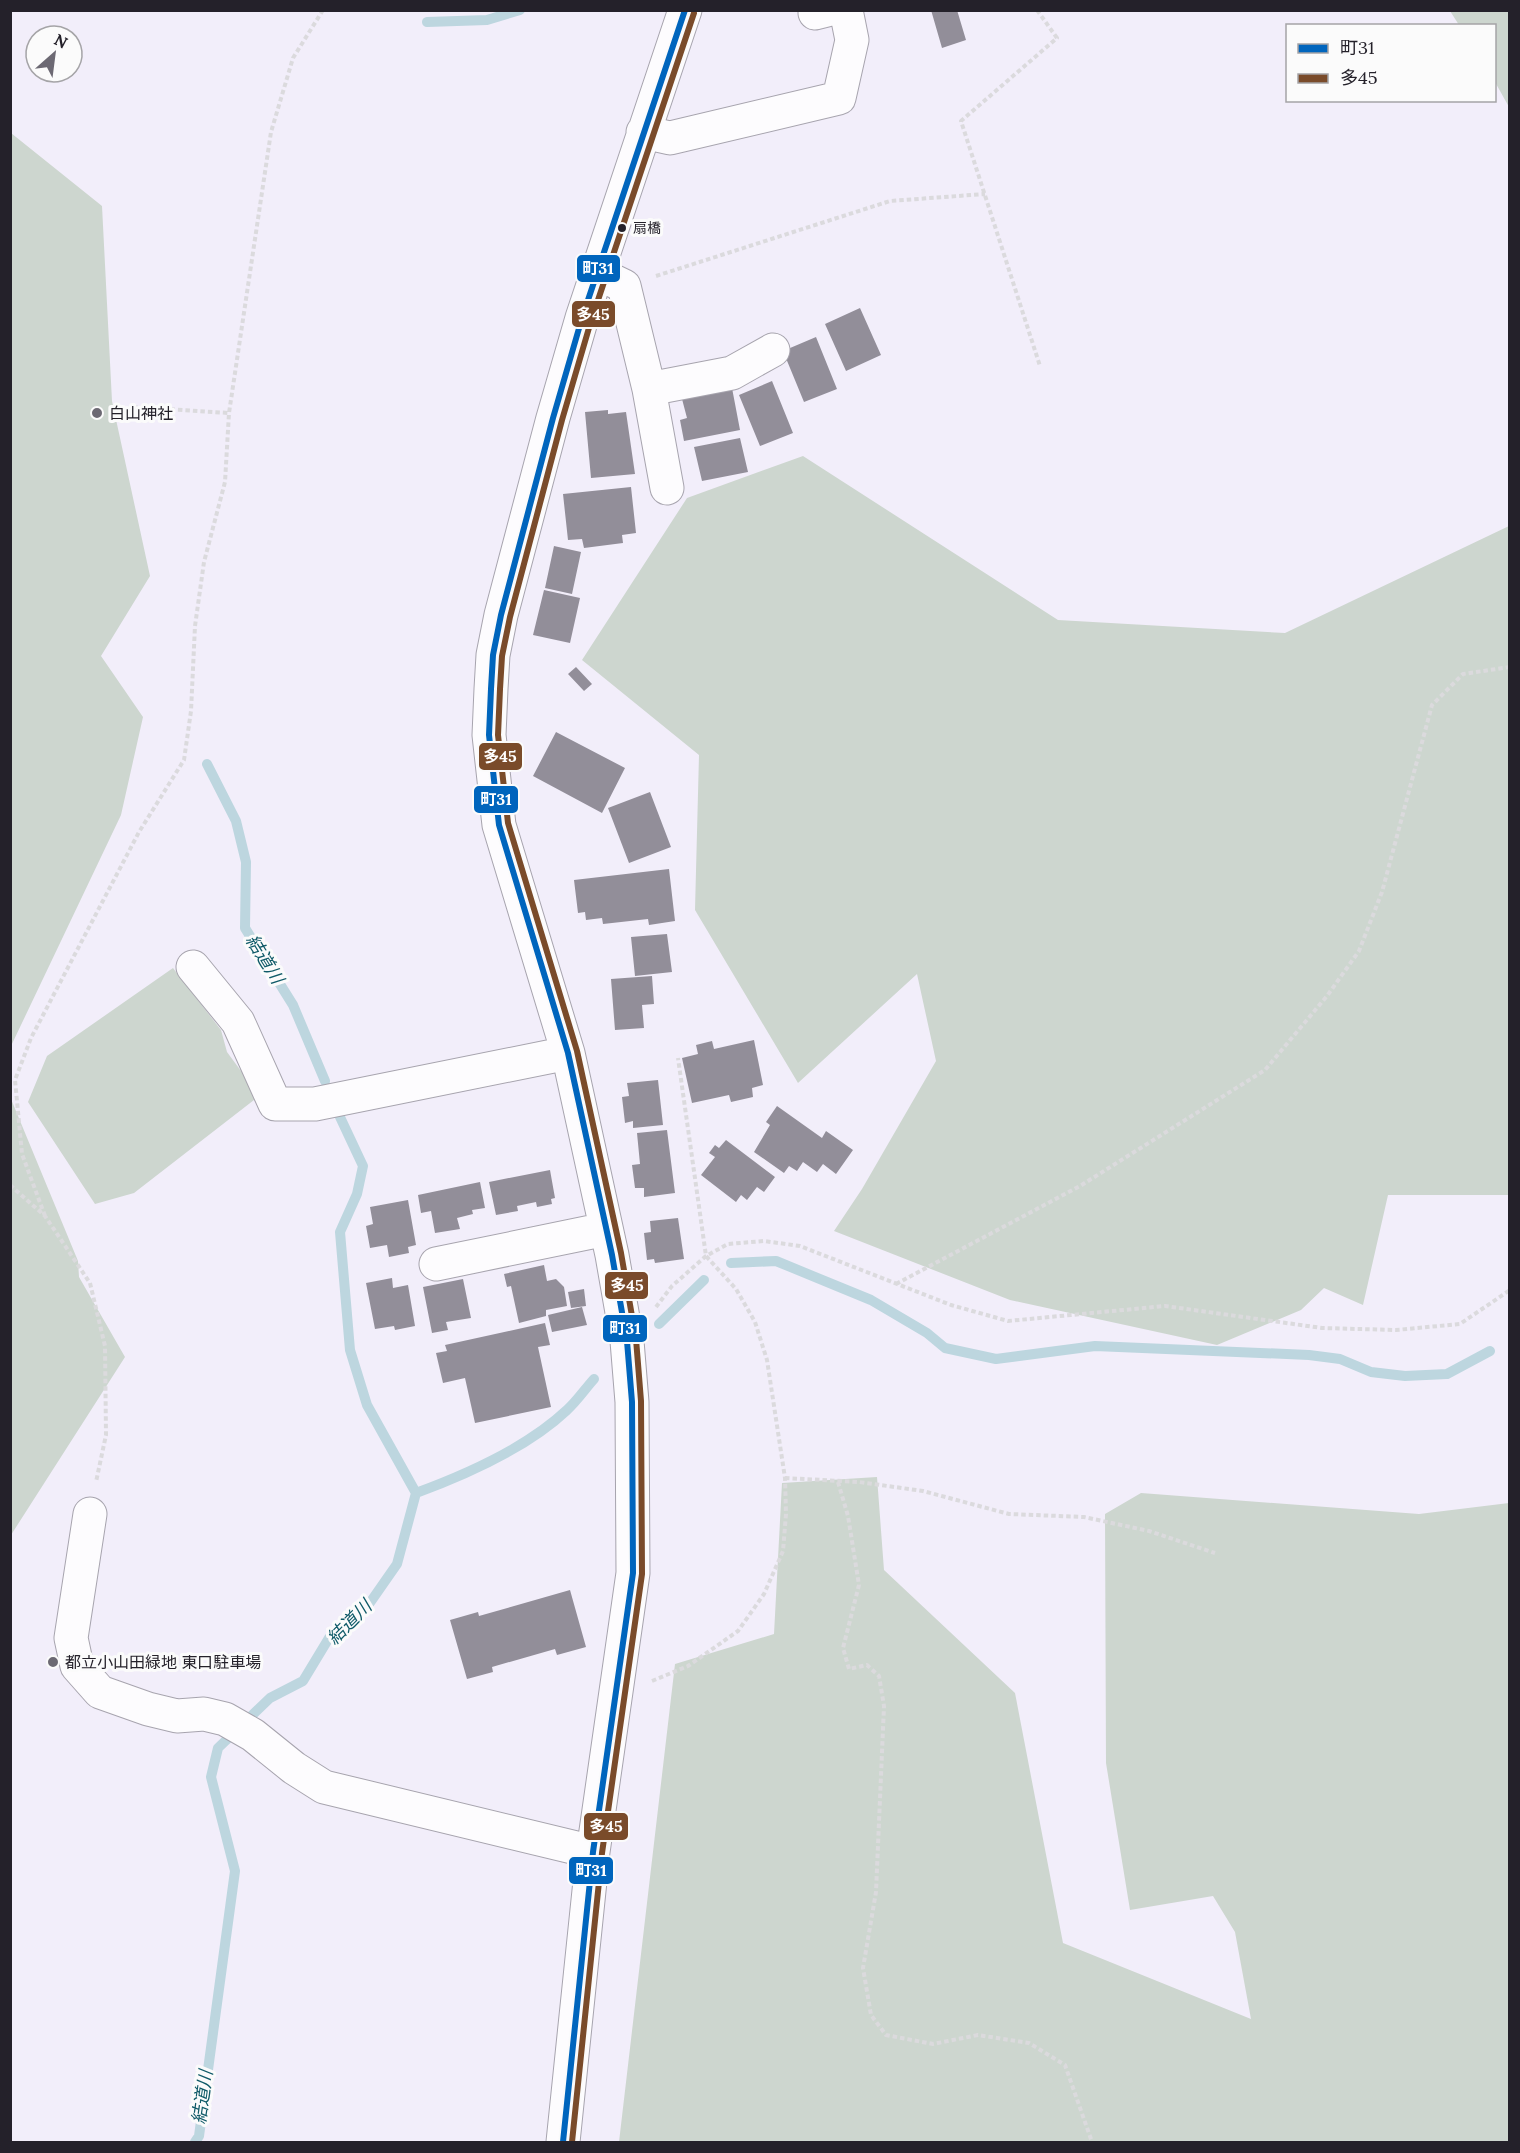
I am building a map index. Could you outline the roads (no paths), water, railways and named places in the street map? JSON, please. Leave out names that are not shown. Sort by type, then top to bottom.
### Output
[{"type":"street","points":[[563,2142],[593,1852],[633,1574],[632,1402],[627,1341],[606,1229],[568,1053],[499,825],[489,735],[493,655],[543,451],[611,279],[644,132],[685,10]]},
{"type":"street","points":[[644,132],[670,138],[839,98],[852,40],[829,11]]},
{"type":"street","points":[[611,279],[649,389],[667,488]]},
{"type":"street","points":[[649,389],[732,373],[773,350]]},
{"type":"street","points":[[193,967],[238,1022],[275,1104],[315,1104],[568,1053]]},
{"type":"street","points":[[436,1264],[606,1229]]},
{"type":"street","points":[[90,1514],[71,1638],[77,1666],[100,1692],[148,1709],[177,1716],[204,1714],[239,1727],[294,1768],[324,1786],[593,1852]]},
{"type":"waterway","points":[[427,22],[487,20],[520,10]]},
{"type":"waterway","name":"結道川","points":[[207,764],[236,821],[246,862],[245,928],[293,1005],[325,1081]]},
{"type":"waterway","name":"結道川","points":[[195,2142],[199,2136],[235,1871],[211,1777],[218,1748],[270,1698],[303,1681],[329,1638],[367,1607],[397,1564],[416,1493],[367,1405],[350,1350],[340,1232],[357,1194],[363,1166],[340,1117]]},
{"type":"waterway","points":[[731,1263],[776,1261],[871,1300],[927,1333],[945,1348],[996,1359],[1095,1346],[1309,1355],[1340,1359],[1371,1372],[1405,1376],[1447,1374],[1490,1351]]},
{"type":"waterway","points":[[659,1324],[704,1280]]},
{"type":"waterway","points":[[416,1493],[475,1469],[534,1436],[567,1410],[594,1379]]},
{"type":"place","name":"扇橋","points":[[622,228]]},
{"type":"place","name":"白山神社","points":[[97,413]]},
{"type":"place","name":"都立小山田緑地 東口駐車場","points":[[53,1662]]}]
